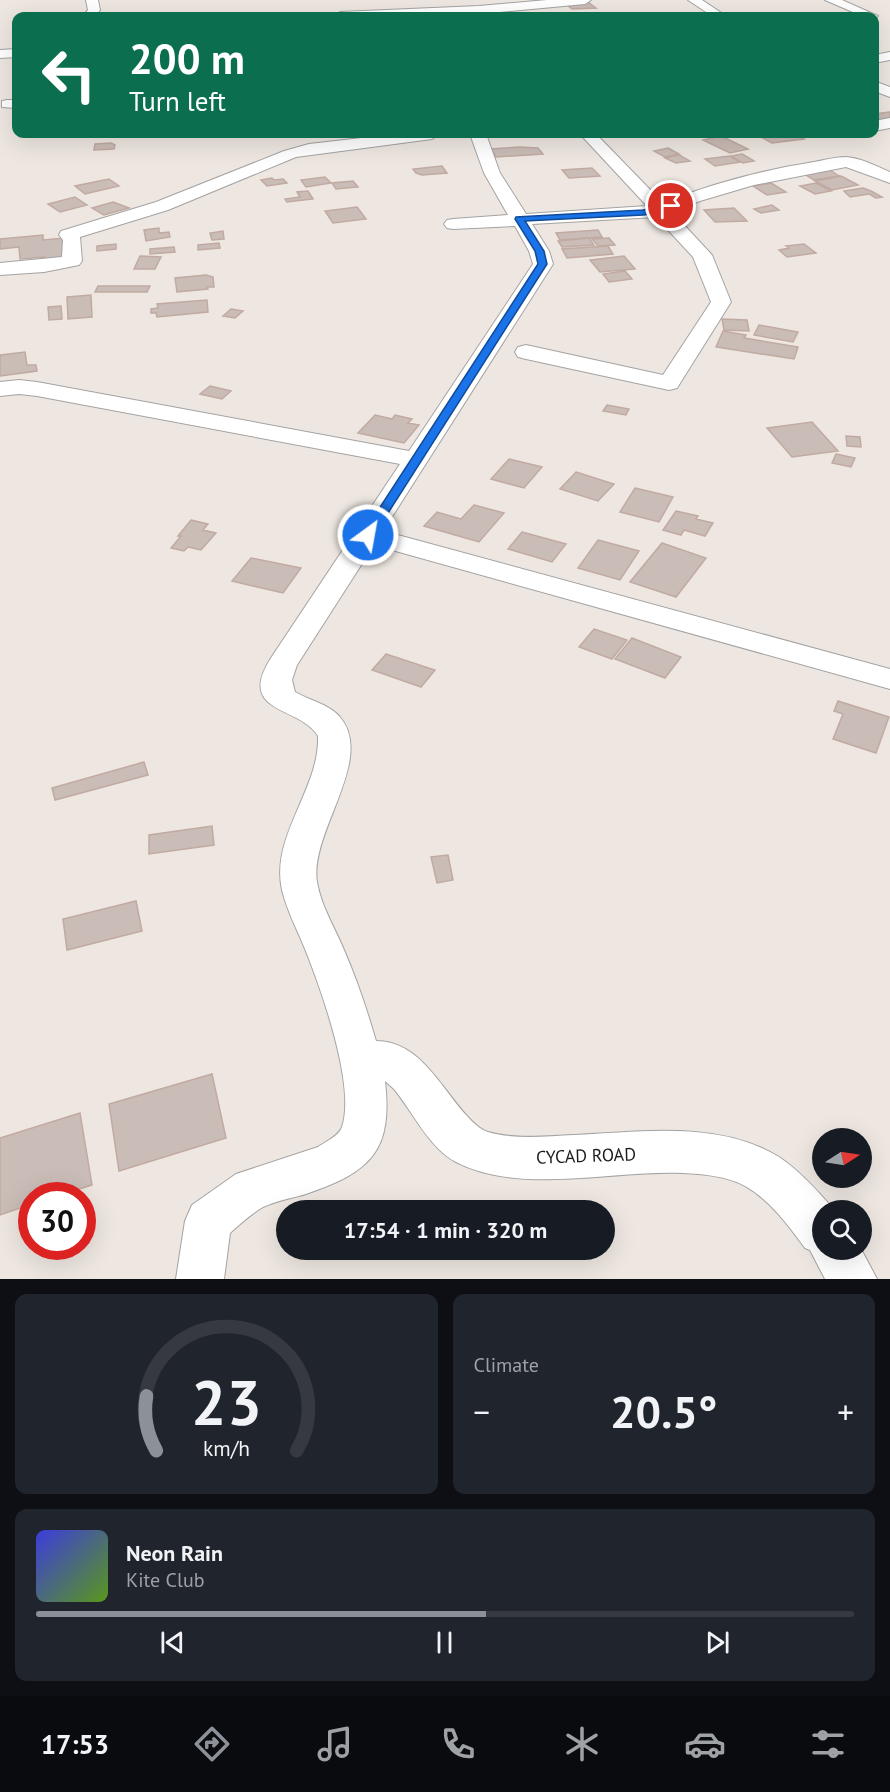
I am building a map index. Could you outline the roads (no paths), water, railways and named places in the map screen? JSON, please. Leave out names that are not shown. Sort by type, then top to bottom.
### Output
[{"type":"street","points":[[433,12],[585,0]]},
{"type":"street","points":[[694,0],[714,12]]},
{"type":"street","points":[[831,0],[857,12]]},
{"type":"street","points":[[0,269],[44,267],[72,261],[72,239],[68,235],[162,206],[290,154],[309,149],[399,138]]},
{"type":"street","points":[[200,1279],[208,1221],[250,1190],[328,1164],[357,1144],[367,1114],[361,1061],[336,981],[300,889],[298,870],[331,763],[335,738],[325,721],[279,696],[274,687],[276,676],[282,665],[543,264],[539,251],[492,172],[479,138]]},
{"type":"street","points":[[526,352],[669,383],[721,302],[702,255],[592,138]]},
{"type":"street","points":[[453,224],[660,211],[694,197],[749,181],[846,162],[863,166],[890,178]]},
{"type":"street","points":[[0,389],[19,387],[37,389],[416,460]]},
{"type":"street","points":[[368,535],[890,679]]},
{"type":"street","name":"CYCAD ROAD","points":[[361,1061],[384,1059],[405,1071],[433,1109],[461,1140],[482,1152],[516,1158],[677,1153],[732,1158],[759,1170],[786,1190],[812,1220]]},
{"type":"street","points":[[841,1260],[853,1279]]}]
